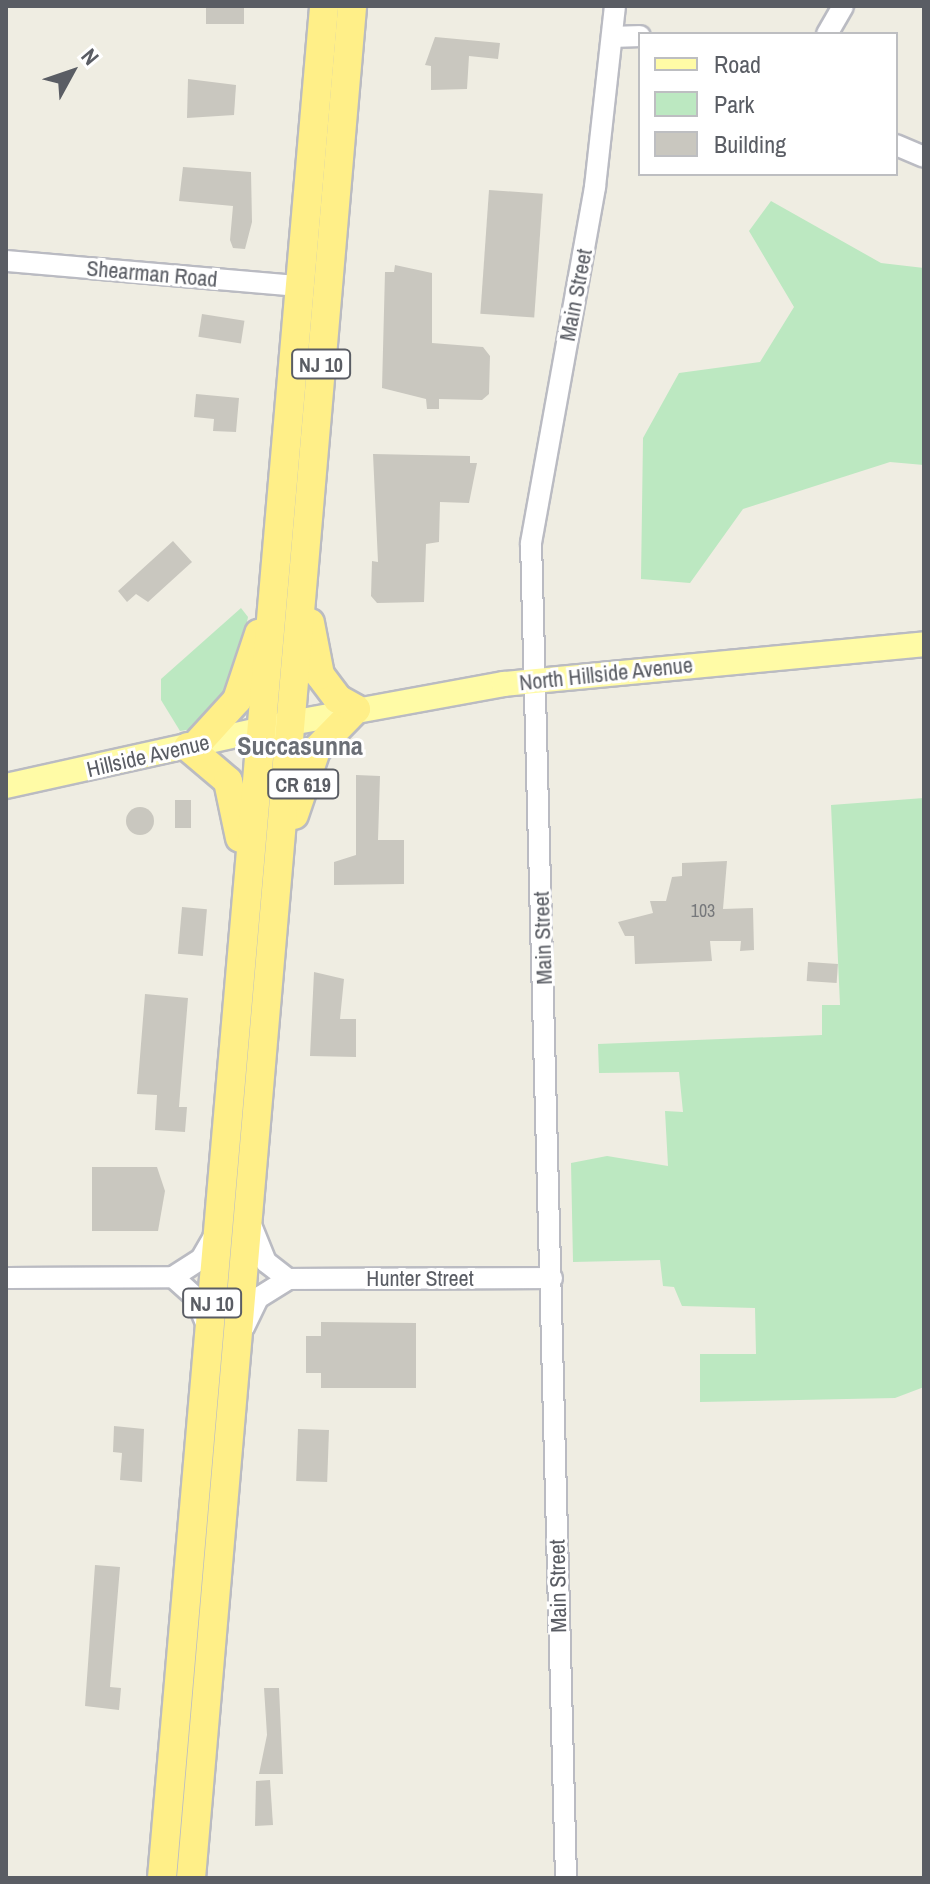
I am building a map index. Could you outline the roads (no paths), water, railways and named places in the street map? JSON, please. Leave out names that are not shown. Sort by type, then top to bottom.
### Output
[{"type":"highway","name":"NJ 10","points":[[162,1878],[324,6]]},
{"type":"highway","name":"NJ 10","points":[[191,1878],[352,6]]},
{"type":"highway","points":[[303,581],[320,675],[338,699],[356,709]]},
{"type":"highway","points":[[246,897],[231,789],[223,773],[193,745],[237,700],[273,600]]},
{"type":"highway","name":"CR 619","points":[[277,873],[312,757],[356,709]]},
{"type":"main road","name":"North Hillside Avenue","points":[[291,723],[356,709],[537,683],[924,644]]},
{"type":"main road","name":"Hillside Avenue","points":[[6,786],[291,723]]},
{"type":"street","name":"Main Street","points":[[566,1878],[537,683],[530,557],[536,487],[583,262],[615,6]]},
{"type":"street","points":[[828,32],[843,6]]},
{"type":"street","points":[[613,37],[638,36]]},
{"type":"street","points":[[898,146],[924,157]]},
{"type":"street","name":"Shearman Road","points":[[6,261],[298,286]]},
{"type":"street","points":[[237,1342],[258,1298],[288,1279],[266,1262],[249,1211]]},
{"type":"street","points":[[6,1278],[173,1277],[201,1259],[218,1229]]},
{"type":"street","points":[[173,1277],[195,1297],[210,1334]]},
{"type":"street","name":"Hunter Street","points":[[288,1279],[552,1278]]},
{"type":"district","name":"Succasunna","points":[[300,746]]}]
